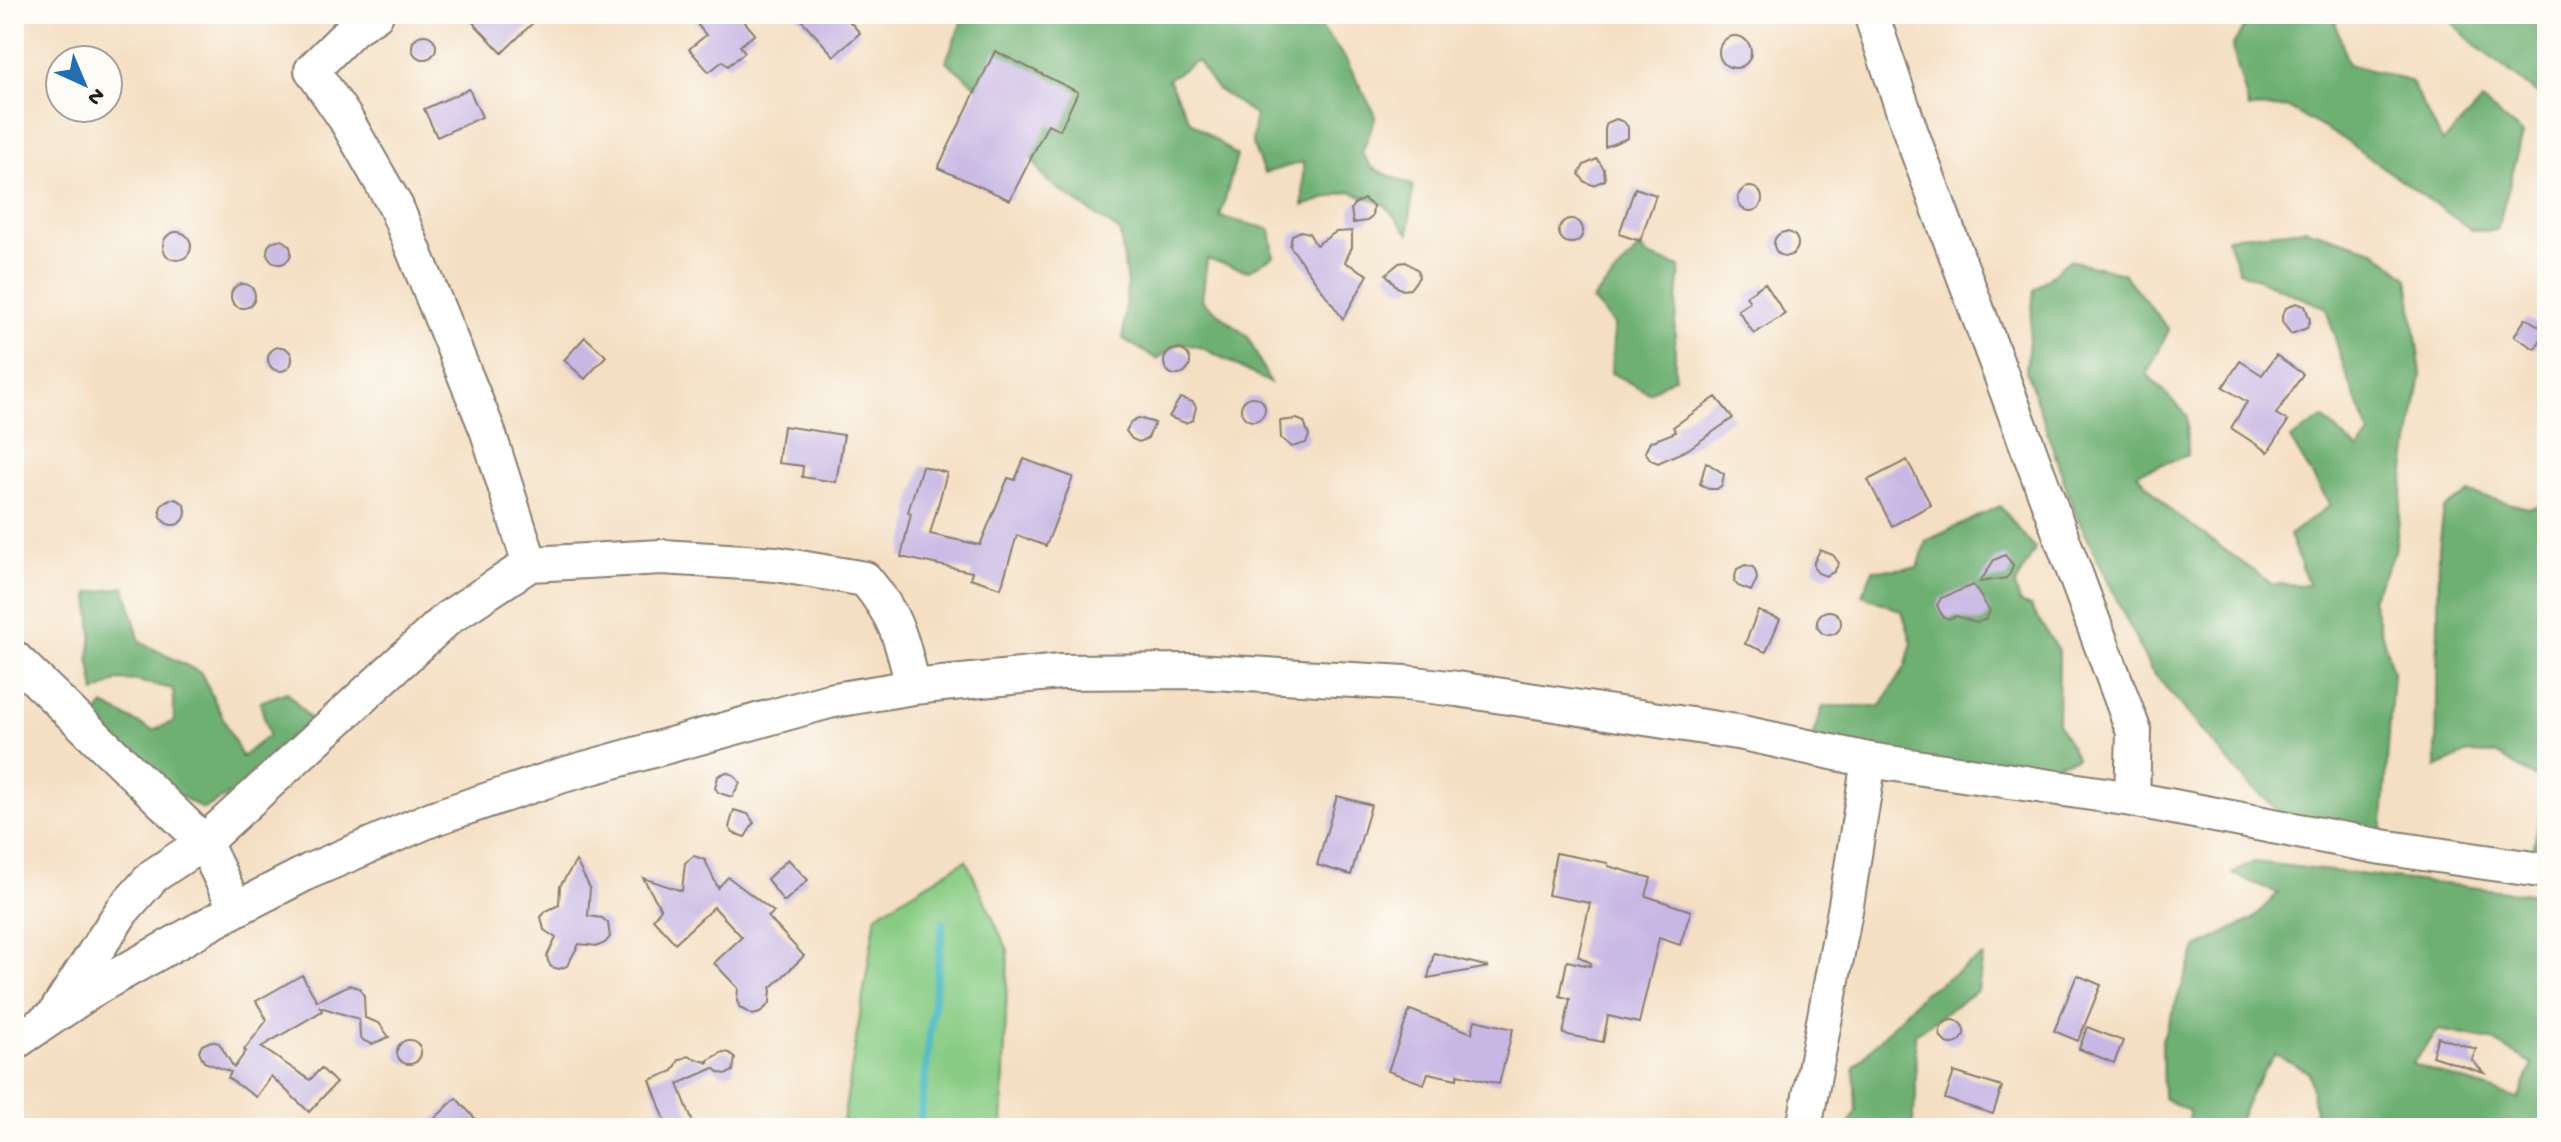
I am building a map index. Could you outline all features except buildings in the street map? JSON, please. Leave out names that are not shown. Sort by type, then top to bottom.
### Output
[{"type":"street","points":[[376,14],[354,28],[312,70],[345,118],[396,207],[487,429],[530,564]]},
{"type":"street","points":[[1871,14],[1911,133],[2134,732],[2132,799]]},
{"type":"street","points":[[53,1017],[122,911],[153,876],[204,842],[448,618],[530,564],[662,557],[776,564],[865,579],[897,626],[913,687]]},
{"type":"street","points":[[14,658],[204,842],[236,909]]},
{"type":"street","points":[[14,1043],[97,987],[236,909],[310,871],[434,818],[563,775],[829,701],[913,687],[1060,672],[1165,671],[1390,682],[1457,689],[1743,733],[1869,760],[2132,799],[2382,847],[2547,871]]},
{"type":"street","points":[[1804,1128],[1846,905],[1869,760]]},
{"type":"green space","points":[[954,14],[1403,14],[1404,22],[1337,16],[1318,24],[1345,58],[1376,116],[1362,153],[1372,168],[1413,186],[1409,234],[1385,205],[1350,191],[1303,206],[1303,162],[1264,173],[1252,144],[1255,115],[1217,89],[1197,61],[1168,79],[1190,121],[1237,156],[1220,217],[1270,229],[1274,256],[1248,271],[1207,259],[1202,300],[1248,337],[1270,383],[1203,348],[1180,343],[1157,359],[1123,339],[1127,285],[1120,232],[1047,181],[991,99],[946,61],[963,18]]},
{"type":"green space","points":[[2253,14],[2333,14],[2348,64],[2410,81],[2443,142],[2482,101],[2523,134],[2497,230],[2473,231],[2340,137],[2286,107],[2249,108],[2232,47]]},
{"type":"green space","points":[[2446,14],[2547,14],[2545,101],[2479,48]]},
{"type":"green space","points":[[2306,229],[2374,250],[2408,278],[2421,374],[2395,551],[2372,599],[2393,672],[2382,838],[2281,813],[2247,783],[2150,669],[2074,510],[2026,370],[2034,290],[2069,260],[2123,273],[2169,330],[2147,374],[2187,415],[2188,455],[2137,473],[2170,510],[2272,584],[2309,585],[2289,535],[2330,505],[2290,439],[2323,418],[2358,450],[2370,435],[2345,371],[2326,308],[2239,271],[2227,237]]},
{"type":"green space","points":[[1640,247],[1648,256],[1680,267],[1675,323],[1675,377],[1649,393],[1611,373],[1614,325],[1592,300]]},
{"type":"green space","points":[[2469,493],[2528,508],[2547,504],[2547,784],[2495,754],[2468,753],[2436,768],[2439,548],[2444,508]]},
{"type":"green space","points":[[2000,506],[2035,549],[2015,585],[2020,603],[2031,607],[2059,652],[2058,723],[2077,758],[2017,774],[1810,744],[1823,706],[1881,706],[1905,667],[1912,643],[1902,611],[1862,595],[1873,570],[1918,568],[1926,541]]},
{"type":"green space","points":[[125,587],[140,642],[201,673],[242,757],[269,735],[260,702],[287,692],[311,720],[251,783],[203,809],[160,784],[92,721],[104,705],[153,731],[174,721],[173,689],[118,680],[95,693],[89,657],[92,636],[89,593]]},
{"type":"green space","points":[[2547,785],[2547,858],[2531,857]]},
{"type":"green space","points":[[966,860],[1008,951],[1002,1128],[842,1128],[876,915]]},
{"type":"green space","points":[[2254,862],[2547,896],[2547,1128],[2311,1128],[2315,1112],[2309,1072],[2275,1054],[2252,1090],[2236,1128],[2188,1128],[2189,1111],[2163,1098],[2162,1040],[2196,948],[2253,919],[2278,893],[2232,874]],"holes":[[[2439,1030],[2491,1040],[2533,1064],[2518,1099],[2412,1064]]]},
{"type":"green space","points":[[1983,956],[1978,990],[1915,1034],[1916,1097],[1912,1128],[1847,1128],[1856,1111],[1854,1067],[1922,994]]},
{"type":"waterway","points":[[919,1128],[943,923]]}]
